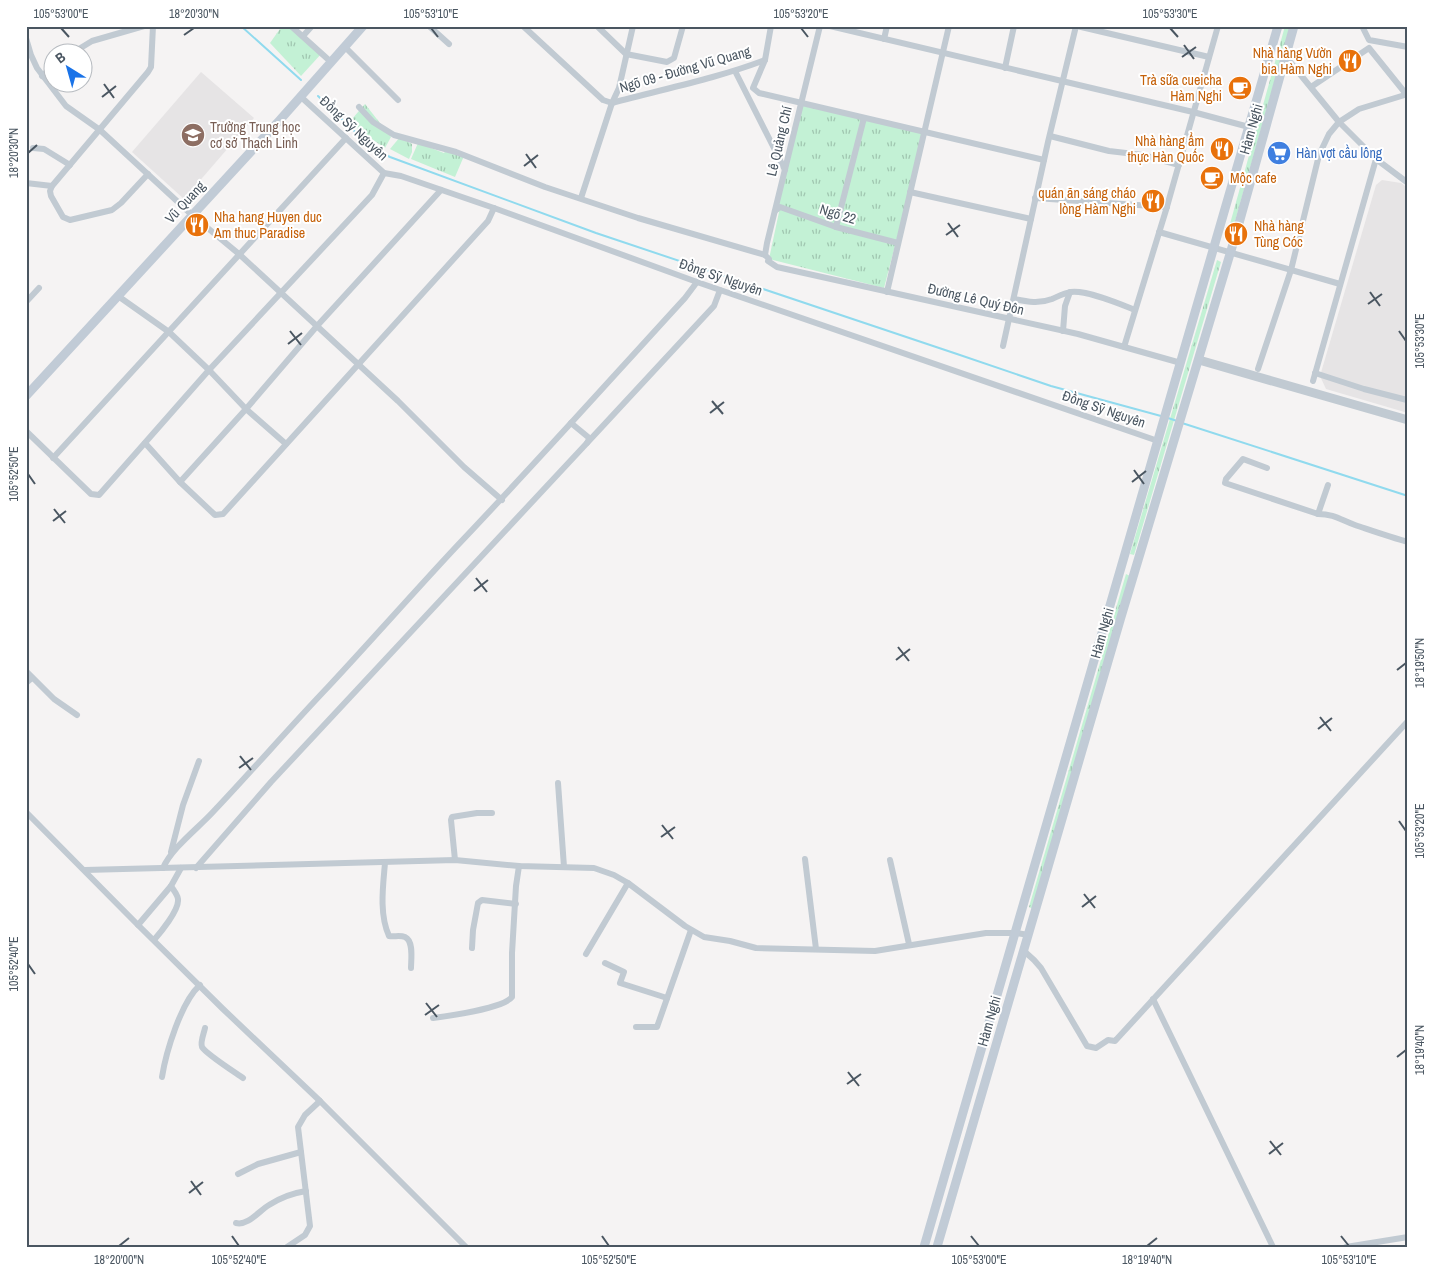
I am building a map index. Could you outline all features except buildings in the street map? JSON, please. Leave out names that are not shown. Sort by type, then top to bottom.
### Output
[{"type":"main road","name":"Vũ Quang","points":[[26,396],[279,121],[363,26]]},
{"type":"main road","name":"Hàm Nghi","points":[[924,1247],[1278,26]]},
{"type":"main road","name":"Hàm Nghi","points":[[937,1247],[1172,447],[1231,253],[1294,26]]},
{"type":"street","points":[[90,42],[144,26]]},
{"type":"street","points":[[148,174],[112,210],[70,220],[62,216],[50,191],[52,186],[151,68],[153,26]]},
{"type":"street","points":[[291,26],[331,62]]},
{"type":"street","points":[[303,36],[312,26]]},
{"type":"street","points":[[429,26],[450,44]]},
{"type":"street","points":[[523,26],[603,100],[612,103]]},
{"type":"street","points":[[597,26],[626,54],[667,62],[674,58],[683,26]]},
{"type":"street","points":[[581,198],[612,103],[619,88],[632,26]]},
{"type":"street","points":[[771,26],[765,60],[753,88],[755,91],[1044,160]]},
{"type":"street","name":"Lê Quảng Chí","points":[[767,257],[774,212],[820,26]]},
{"type":"street","points":[[830,26],[1194,112],[1249,127]]},
{"type":"street","points":[[884,39],[887,26]]},
{"type":"street","points":[[887,292],[950,26]]},
{"type":"street","points":[[1005,68],[1014,26]]},
{"type":"street","points":[[1002,346],[1062,82],[1077,26],[1209,57]]},
{"type":"street","points":[[1124,347],[1160,232],[1218,26]]},
{"type":"street","points":[[1362,26],[1369,40],[1408,47]]},
{"type":"street","points":[[26,38],[28,49],[42,76]]},
{"type":"street","points":[[345,47],[398,100]]},
{"type":"street","points":[[1258,369],[1291,270],[1319,155],[1329,134],[1339,122],[1359,109],[1407,94],[1369,48],[1311,87]]},
{"type":"street","points":[[1286,56],[1339,122],[1376,159],[1408,183]]},
{"type":"street","name":"Ngõ 09 - Đường Vũ Quang","points":[[612,103],[691,84],[765,60]]},
{"type":"street","points":[[735,70],[784,170]]},
{"type":"street","points":[[55,92],[66,106],[100,130],[192,215],[239,254],[502,500]]},
{"type":"street","name":"Đồng Sỹ Nguyên","points":[[300,96],[384,173],[401,176],[494,208],[697,282],[1158,440]]},
{"type":"street","name":"Đường Lê Quý Đôn","points":[[359,107],[373,122],[394,135],[456,152],[638,218],[767,257],[768,261],[777,267],[1063,331],[1181,363]]},
{"type":"street","points":[[836,227],[864,118]]},
{"type":"street","points":[[1050,136],[1109,151],[1143,156],[1179,165]]},
{"type":"street","points":[[54,458],[346,138]]},
{"type":"street","points":[[34,148],[44,149],[70,165]]},
{"type":"street","points":[[1313,381],[1376,159]]},
{"type":"street","points":[[26,431],[91,494],[96,496],[101,494],[209,370],[372,195],[384,173]]},
{"type":"street","points":[[26,183],[52,186]]},
{"type":"street","points":[[180,482],[246,410],[317,326],[441,190]]},
{"type":"street","points":[[910,192],[1031,219]]},
{"type":"street","points":[[1036,198],[1167,207]]},
{"type":"street","name":"Ngõ 22","points":[[774,212],[780,207],[836,227],[898,243]]},
{"type":"street","points":[[146,443],[180,482],[215,514],[223,514],[488,221],[494,208]]},
{"type":"street","points":[[1160,232],[1340,284]]},
{"type":"street","points":[[170,853],[182,844],[377,635],[456,547],[502,500],[685,298],[697,282]]},
{"type":"street","points":[[26,302],[39,288]]},
{"type":"street","points":[[196,868],[271,782],[714,306],[720,290]]},
{"type":"street","points":[[1014,299],[1038,303],[1070,292],[1081,292],[1136,310]]},
{"type":"street","points":[[1063,331],[1070,292]]},
{"type":"street","points":[[118,296],[169,332],[209,370],[246,410],[286,444]]},
{"type":"street","points":[[1198,360],[1408,420]]},
{"type":"street","points":[[1315,373],[1364,389],[1407,400]]},
{"type":"street","points":[[571,423],[586,434],[589,439],[587,443]]},
{"type":"street","points":[[1267,468],[1242,459],[1225,483],[1318,514],[1330,514],[1345,522],[1408,542]]},
{"type":"street","points":[[1318,514],[1328,484]]},
{"type":"street","points":[[26,672],[54,699],[77,715]]},
{"type":"street","points":[[26,684],[32,678]]},
{"type":"street","points":[[1024,952],[1041,968],[1084,1043],[1092,1048],[1098,1048],[1108,1040],[1115,1042],[1408,721]]},
{"type":"street","points":[[163,868],[170,853],[184,805],[200,761]]},
{"type":"street","points":[[558,783],[564,867]]},
{"type":"street","points":[[26,812],[138,925],[320,1101],[466,1247]]},
{"type":"street","points":[[455,860],[452,817],[492,813]]},
{"type":"street","points":[[805,859],[816,950]]},
{"type":"street","points":[[85,870],[455,860],[519,866],[594,868],[614,875],[628,883],[691,930],[704,936],[756,948],[875,951],[986,933],[1028,935]]},
{"type":"street","points":[[890,860],[909,944]]},
{"type":"street","points":[[385,863],[383,894],[386,928],[389,936],[400,936],[409,940],[412,951],[411,968]]},
{"type":"street","points":[[433,1018],[473,1011],[510,1000],[513,992],[512,953],[519,866]]},
{"type":"street","points":[[138,925],[172,886],[181,868]]},
{"type":"street","points":[[586,954],[628,883]]},
{"type":"street","points":[[154,940],[179,902],[172,886]]},
{"type":"street","points":[[472,948],[478,903],[482,900],[516,904]]},
{"type":"street","points":[[636,1027],[657,1028],[691,930]]},
{"type":"street","points":[[605,963],[624,972],[620,983],[667,998]]},
{"type":"street","points":[[162,1077],[173,1033],[191,996],[200,986]]},
{"type":"street","points":[[1153,999],[1273,1247]]},
{"type":"street","points":[[205,1028],[202,1042],[203,1048],[243,1078]]},
{"type":"street","points":[[287,1247],[309,1231],[310,1220],[298,1127],[305,1115],[320,1101]]},
{"type":"street","points":[[238,1174],[258,1164],[301,1152]]},
{"type":"street","points":[[236,1223],[242,1224],[268,1205],[306,1190]]},
{"type":"street","points":[[1346,1247],[1380,1244],[1408,1237]]},
{"type":"shaded area","name":"Trường Trung học cơ sở Thạch Linh","points":[[201,72],[254,118],[184,199],[132,152]]},
{"type":"shaded area","points":[[1382,180],[1401,183],[1408,188],[1408,413],[1326,389],[1320,376],[1376,185]]},
{"type":"green space","points":[[282,26],[290,26],[322,53],[301,76],[270,43]]},
{"type":"green space","points":[[1285,26],[1290,26],[1232,232],[1228,231]]},
{"type":"green space","points":[[365,104],[391,137],[385,148],[353,126],[352,119]]},
{"type":"green space","points":[[800,105],[924,134],[884,288],[769,259],[779,212],[775,210]]},
{"type":"green space","points":[[400,137],[412,144],[412,152],[409,159],[390,149]]},
{"type":"green space","points":[[418,143],[444,153],[447,149],[464,156],[455,177],[411,159]]},
{"type":"green space","points":[[1217,260],[1221,262],[1134,555],[1130,554]]},
{"type":"green space","points":[[1126,574],[1130,576],[1033,909],[1029,907]]},
{"type":"waterway","points":[[241,26],[301,80]]},
{"type":"waterway","points":[[318,96],[371,147],[390,157],[596,233],[1051,386],[1161,416]]},
{"type":"waterway","points":[[1168,418],[1177,421]]},
{"type":"waterway","points":[[1182,423],[1408,496]]},
{"type":"place","name":"Nhà hàng Vườn bia Hàm Nghi","points":[[1350,61]]},
{"type":"place","name":"Trà sữa cueicha Hàm Nghi","points":[[1240,88]]},
{"type":"place","name":"Trường Trung học cơ sở Thạch Linh","points":[[193,135]]},
{"type":"place","name":"Nhà hàng ẩm thực Hàn Quốc","points":[[1222,149]]},
{"type":"place","name":"Hàn vợt cầu lông","points":[[1279,153]]},
{"type":"place","name":"Mộc cafe","points":[[1212,178]]},
{"type":"place","name":"quán ăn sáng cháo lòng Hàm Nghi","points":[[1153,201]]},
{"type":"place","name":"Nha hang Huyen duc Am thuc Paradise","points":[[197,225]]},
{"type":"place","name":"Nhà hàng Tùng Cóc","points":[[1236,234]]}]
